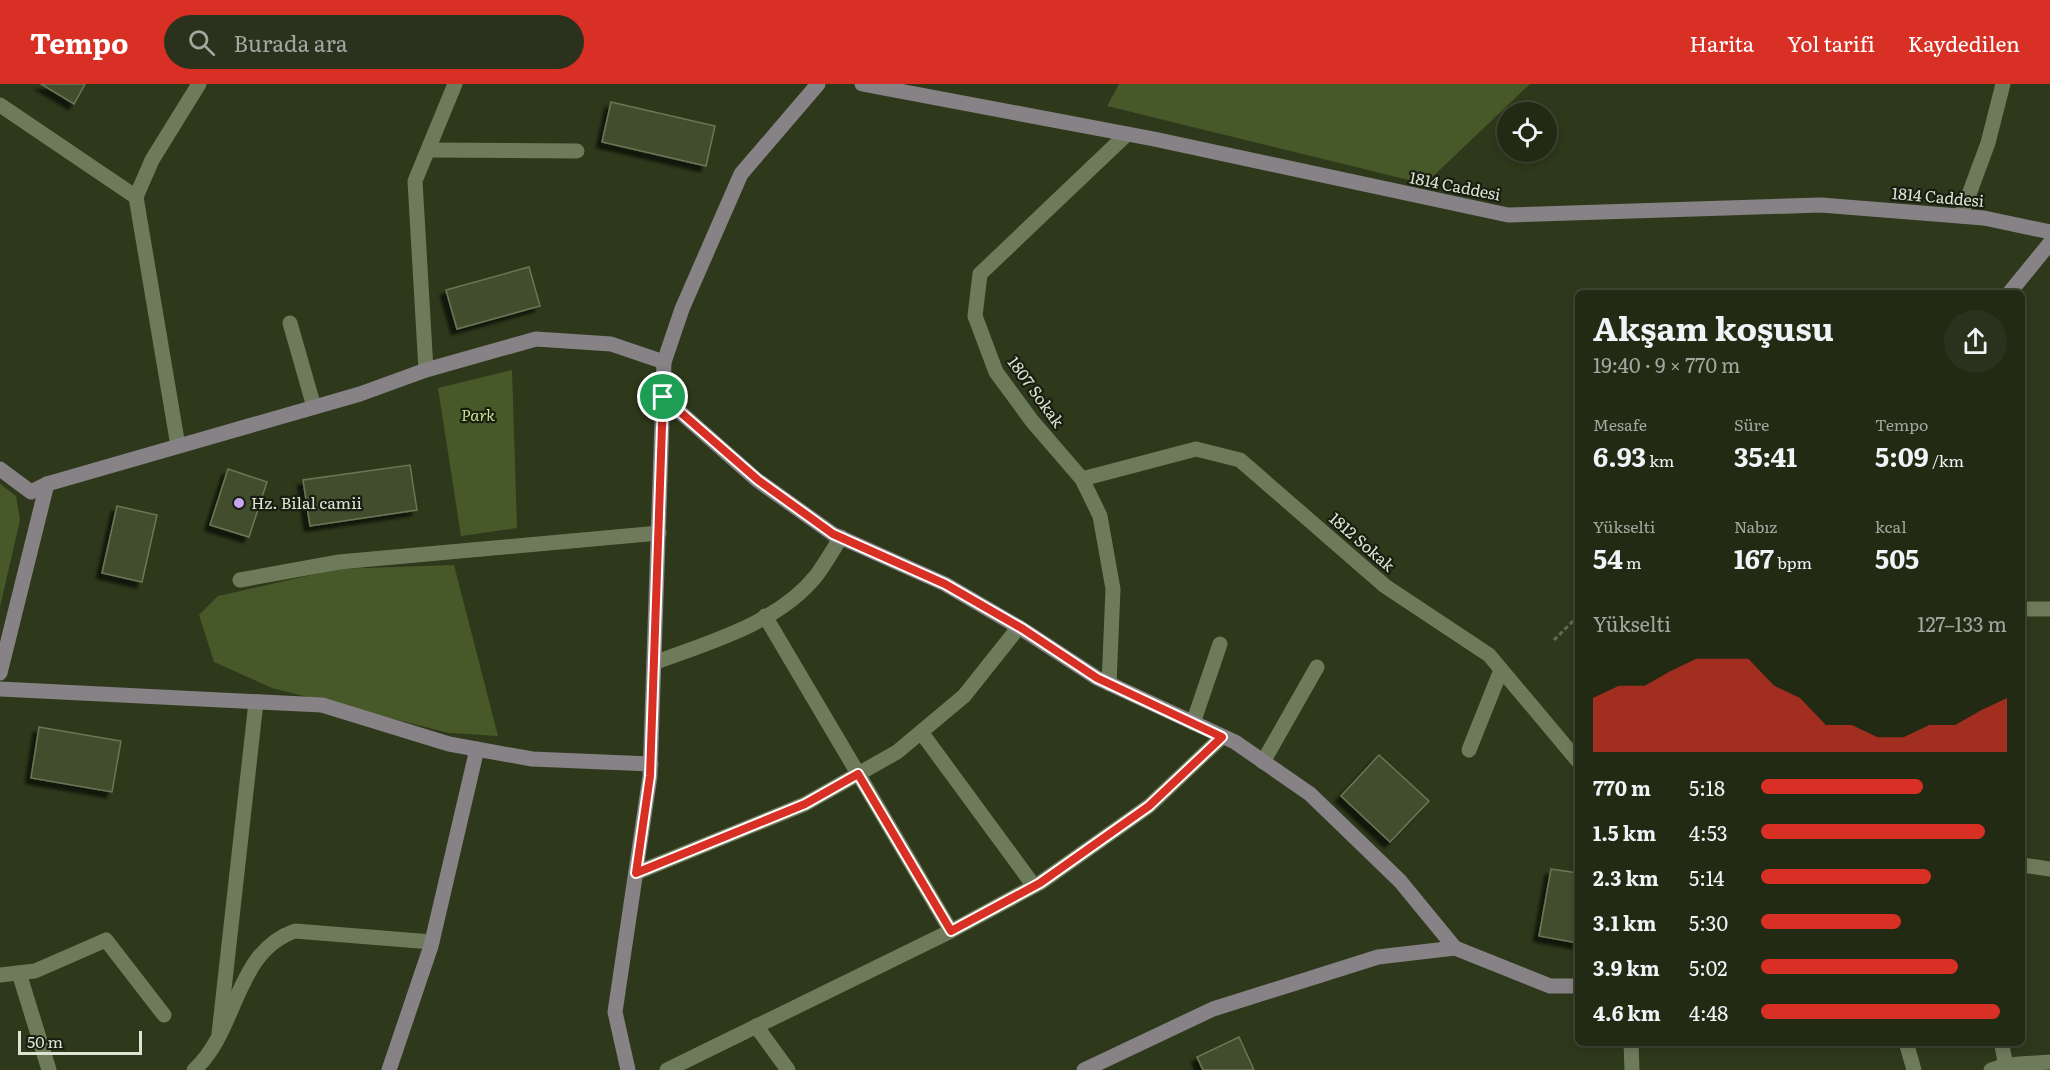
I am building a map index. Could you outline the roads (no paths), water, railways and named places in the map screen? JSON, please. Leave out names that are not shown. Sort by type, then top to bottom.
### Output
[{"type":"street","points":[[178,446],[136,197],[152,160],[199,84]]},
{"type":"street","points":[[426,370],[415,181],[455,84]]},
{"type":"street","points":[[628,1070],[615,1012],[651,764],[664,362],[682,309],[741,174],[818,84]]},
{"type":"street","name":"1814 Caddesi","points":[[862,84],[1127,134],[1508,215],[1821,205],[1984,218],[2050,232]]},
{"type":"street","points":[[1960,216],[1988,143],[2003,84]]},
{"type":"street","points":[[0,105],[136,197]]},
{"type":"street","name":"1807 Sokak","points":[[1109,684],[1113,589],[1100,516],[1082,478],[1032,421],[996,372],[975,316],[980,274],[1127,134]]},
{"type":"street","points":[[428,150],[577,151]]},
{"type":"street","points":[[2012,290],[2050,243]]},
{"type":"street","points":[[290,323],[314,407]]},
{"type":"street","points":[[0,469],[31,492],[47,484],[314,407],[426,370],[536,339],[611,344],[664,362]]},
{"type":"street","points":[[663,397],[758,480],[841,537],[945,584],[1109,684],[1222,737],[1310,794],[1392,873],[1455,948],[1550,986],[1575,986]]},
{"type":"street","name":"1812 Sokak","points":[[1082,478],[1196,449],[1240,460],[1385,586],[1489,655],[1575,757]]},
{"type":"street","points":[[0,674],[47,484]]},
{"type":"street","points":[[240,580],[339,562],[659,533]]},
{"type":"street","points":[[654,663],[753,624],[781,607],[815,577],[841,537]]},
{"type":"street","points":[[2025,609],[2050,609]]},
{"type":"street","points":[[765,616],[951,931]]},
{"type":"street","points":[[636,873],[805,804],[897,752],[964,696],[1018,627]]},
{"type":"street","points":[[1193,723],[1220,644]]},
{"type":"street","points":[[1263,762],[1317,667]]},
{"type":"street","points":[[1469,750],[1502,670]]},
{"type":"street","points":[[0,689],[322,705],[449,744],[532,759],[651,764]]},
{"type":"street","points":[[219,1034],[256,702]]},
{"type":"street","points":[[921,732],[1034,886]]},
{"type":"street","points":[[667,1070],[951,931],[1034,886],[1149,806],[1222,737]]},
{"type":"street","points":[[388,1070],[432,942],[477,749]]},
{"type":"street","points":[[2025,866],[2050,869]]},
{"type":"street","points":[[204,1067],[253,963],[272,941],[295,931],[432,942]]},
{"type":"street","points":[[0,975],[35,971],[106,940],[164,1015]]},
{"type":"street","points":[[1084,1070],[1224,1006],[1378,957],[1455,948]]},
{"type":"street","points":[[19,973],[49,1070]]},
{"type":"street","points":[[756,1026],[788,1070]]},
{"type":"street","points":[[1631,1046],[1632,1070]]},
{"type":"street","points":[[1907,1046],[1914,1070]]},
{"type":"street","points":[[2002,1046],[2006,1065]]},
{"type":"street","points":[[1991,1070],[2006,1065],[2050,1062]]},
{"type":"place","name":"Hz. Bilal camii","points":[[239,503]]},
{"type":"park label","name":"Park","points":[[478,415]]}]
